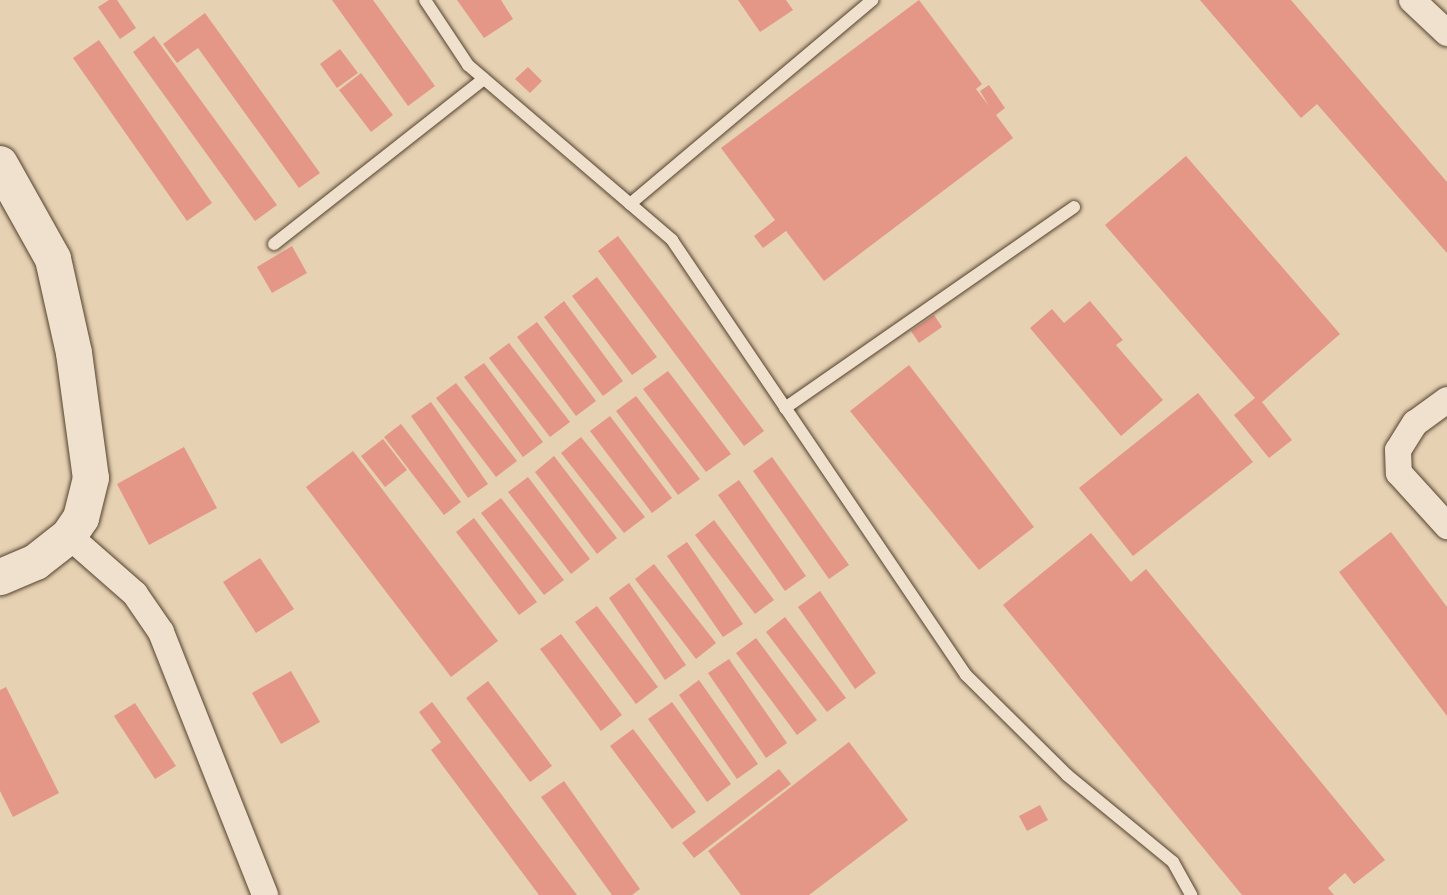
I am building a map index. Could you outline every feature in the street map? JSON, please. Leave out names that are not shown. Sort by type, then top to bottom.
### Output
[{"type":"main road","points":[[0,164],[53,259],[74,353],[91,478],[81,518],[69,536],[36,562],[0,577]]},
{"type":"street","points":[[1421,5],[1447,33]]},
{"type":"street","points":[[1447,400],[1415,423],[1398,450],[1399,473],[1447,526]]},
{"type":"street","points":[[69,536],[135,594],[161,632],[265,895]]},
{"type":"lane","points":[[425,0],[468,65],[672,240],[966,675],[1067,775],[1173,862],[1191,895]]},
{"type":"lane","points":[[630,204],[872,0]]},
{"type":"lane","points":[[274,244],[484,79]]},
{"type":"lane","points":[[785,408],[1074,207]]},
{"type":"building","points":[[109,0],[117,0],[136,28],[120,39],[98,7]]},
{"type":"building","points":[[332,0],[373,0],[435,86],[408,106]]},
{"type":"building","points":[[457,0],[501,0],[513,19],[484,38]]},
{"type":"building","points":[[738,0],[786,0],[793,10],[760,32]]},
{"type":"building","points":[[919,0],[982,84],[976,89],[989,106],[980,91],[989,85],[1005,108],[996,115],[1013,138],[824,281],[786,231],[763,248],[754,236],[775,220],[721,148]]},
{"type":"building","points":[[1200,0],[1291,0],[1447,182],[1447,253],[1317,104],[1301,118]]},
{"type":"building","points":[[205,13],[320,173],[299,188],[198,48],[177,63],[163,44]]},
{"type":"building","points":[[154,36],[277,205],[255,221],[133,52]]},
{"type":"building","points":[[99,40],[212,203],[187,221],[73,58]]},
{"type":"building","points":[[340,49],[358,73],[337,88],[320,64]]},
{"type":"building","points":[[528,67],[542,81],[530,93],[515,79]]},
{"type":"building","points":[[361,73],[393,115],[371,132],[339,90]]},
{"type":"building","points":[[1186,156],[1340,334],[1262,402],[1292,440],[1269,458],[1234,415],[1255,398],[1105,225]]},
{"type":"building","points":[[618,236],[764,431],[744,446],[598,251]]},
{"type":"building","points":[[292,246],[307,273],[272,293],[257,267]]},
{"type":"building","points":[[597,277],[657,357],[632,375],[572,296]]},
{"type":"building","points":[[564,301],[623,381],[603,396],[544,317]]},
{"type":"building","points":[[1090,301],[1123,340],[1116,345],[1163,400],[1121,436],[1030,328],[1052,309],[1064,323]]},
{"type":"building","points":[[934,315],[942,327],[919,343],[911,331]]},
{"type":"building","points":[[537,322],[596,401],[576,416],[517,337]]},
{"type":"building","points":[[509,343],[570,422],[550,437],[489,358]]},
{"type":"building","points":[[484,363],[543,442],[523,457],[464,377]]},
{"type":"building","points":[[909,365],[1034,527],[979,570],[850,411]]},
{"type":"building","points":[[668,371],[731,454],[706,472],[643,389]]},
{"type":"building","points":[[456,383],[517,461],[496,477],[436,398]]},
{"type":"building","points":[[1198,393],[1253,462],[1133,556],[1079,488]]},
{"type":"building","points":[[636,396],[700,479],[678,495],[616,411]]},
{"type":"building","points":[[431,402],[488,484],[468,498],[411,416]]},
{"type":"building","points":[[610,416],[672,498],[652,513],[590,431]]},
{"type":"building","points":[[401,424],[461,502],[444,515],[384,437]]},
{"type":"building","points":[[581,437],[645,517],[624,533],[561,453]]},
{"type":"building","points":[[383,439],[407,470],[385,487],[361,456]]},
{"type":"building","points":[[184,447],[217,508],[149,545],[117,484]]},
{"type":"building","points":[[353,451],[498,641],[451,677],[306,487]]},
{"type":"building","points":[[554,456],[617,538],[597,554],[535,472]]},
{"type":"building","points":[[772,457],[849,565],[829,579],[753,471]]},
{"type":"building","points":[[528,477],[590,559],[571,574],[508,492]]},
{"type":"building","points":[[739,480],[806,576],[785,591],[718,495]]},
{"type":"building","points":[[501,498],[564,580],[544,595],[481,513]]},
{"type":"building","points":[[474,518],[537,602],[519,615],[456,532]]},
{"type":"building","points":[[714,520],[774,600],[755,614],[695,535]]},
{"type":"building","points":[[1391,532],[1447,607],[1447,716],[1339,572]]},
{"type":"building","points":[[1091,533],[1131,582],[1146,569],[1385,860],[1354,884],[1345,873],[1328,888],[1334,895],[1242,895],[1003,605]]},
{"type":"building","points":[[687,542],[743,624],[723,637],[667,556]]},
{"type":"building","points":[[260,558],[294,609],[256,633],[223,582]]},
{"type":"building","points":[[654,564],[716,643],[696,659],[635,579]]},
{"type":"building","points":[[629,583],[686,665],[665,680],[609,598]]},
{"type":"building","points":[[820,591],[876,673],[855,689],[798,607]]},
{"type":"building","points":[[597,606],[658,687],[636,704],[575,622]]},
{"type":"building","points":[[785,617],[846,698],[827,712],[766,632]]},
{"type":"building","points":[[561,634],[622,715],[601,731],[540,649]]},
{"type":"building","points":[[756,638],[817,720],[797,735],[736,653]]},
{"type":"building","points":[[729,659],[787,743],[766,758],[708,673]]},
{"type":"building","points":[[291,671],[320,722],[281,744],[252,693]]},
{"type":"building","points":[[699,680],[758,764],[737,779],[679,695]]},
{"type":"building","points":[[488,681],[552,766],[530,782],[466,698]]},
{"type":"building","points":[[6,687],[59,793],[13,817],[0,791],[0,690]]},
{"type":"building","points":[[432,702],[577,895],[539,895],[431,750],[441,742],[419,712]]},
{"type":"building","points":[[672,702],[731,784],[707,802],[648,719]]},
{"type":"building","points":[[135,703],[176,766],[155,779],[114,716]]},
{"type":"building","points":[[633,729],[696,812],[672,829],[610,746]]},
{"type":"building","points":[[849,742],[908,820],[809,895],[741,895],[708,851]]},
{"type":"building","points":[[779,769],[791,784],[694,858],[682,843]]},
{"type":"building","points":[[564,781],[640,889],[632,895],[612,895],[541,797]]},
{"type":"building","points":[[1040,805],[1048,820],[1027,831],[1019,816]]}]
